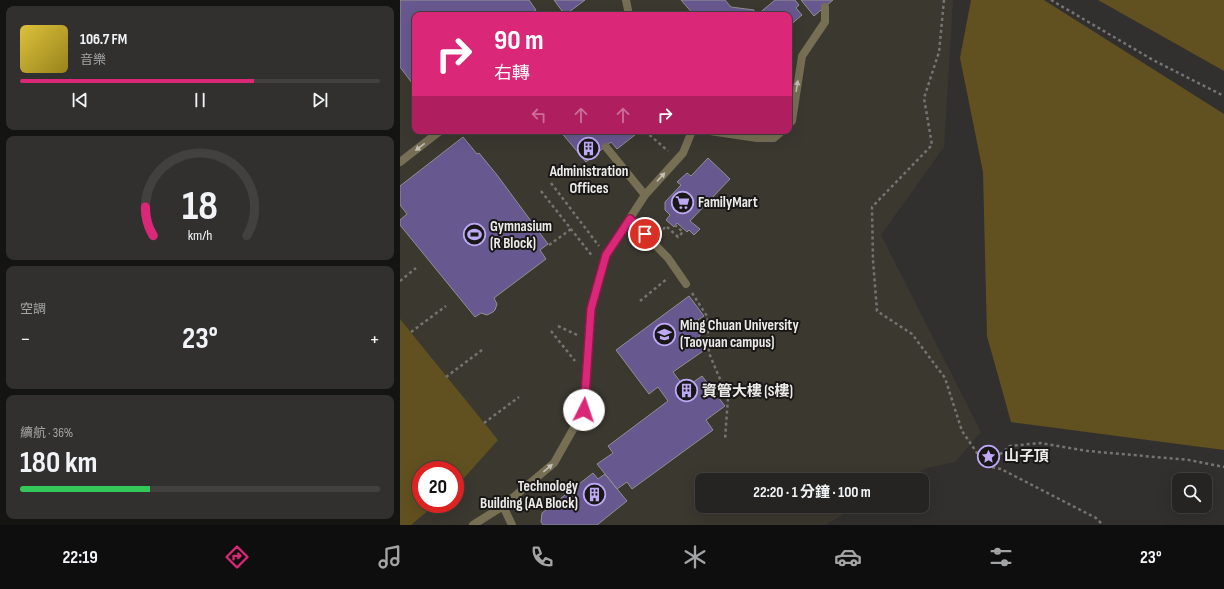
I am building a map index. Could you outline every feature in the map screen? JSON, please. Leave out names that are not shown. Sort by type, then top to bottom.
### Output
[{"type":"lane","points":[[626,0],[628,12]]},
{"type":"lane","points":[[792,121],[802,56],[825,22],[825,7]]},
{"type":"lane","points":[[400,162],[436,134]]},
{"type":"lane","points":[[473,525],[503,506],[554,462],[584,410],[591,309],[606,255],[645,195],[683,153],[691,134]]},
{"type":"lane","points":[[730,134],[757,138],[774,138],[779,134]]},
{"type":"lane","points":[[606,146],[645,195]]},
{"type":"lane","points":[[630,219],[668,258],[676,272],[686,284]]},
{"type":"lane","points":[[503,506],[512,525]]},
{"type":"path","points":[[944,0],[939,52],[924,98],[932,145],[872,207],[873,260],[877,311],[912,334],[945,378],[962,431],[986,466],[1001,469],[1096,518],[1103,525]]},
{"type":"path","points":[[1051,0],[1153,60],[1224,96]]},
{"type":"path","points":[[648,134],[668,151]]},
{"type":"path","points":[[552,183],[600,246]]},
{"type":"path","points":[[540,191],[593,257]]},
{"type":"path","points":[[666,226],[678,237],[683,232],[675,225]]},
{"type":"path","points":[[549,245],[571,229]]},
{"type":"path","points":[[400,281],[416,268]]},
{"type":"path","points":[[640,301],[676,272]]},
{"type":"path","points":[[686,284],[707,316],[709,353],[728,398],[725,440]]},
{"type":"path","points":[[411,332],[446,306]]},
{"type":"path","points":[[558,326],[577,335]]},
{"type":"path","points":[[551,331],[575,361]]},
{"type":"path","points":[[446,377],[482,350]]},
{"type":"path","points":[[484,423],[519,397]]},
{"type":"path","points":[[986,466],[1010,446],[1040,443],[1088,450],[1189,460],[1224,467]]},
{"type":"shaded area","name":"Ming Chuan University (Taoyuan campus)","points":[[400,0],[953,0],[944,147],[881,235],[981,432],[955,462],[926,468],[917,473],[695,473],[695,513],[846,513],[825,525],[400,525]]},
{"type":"shaded area","points":[[971,0],[1044,0],[1224,114],[1224,450],[1011,422],[987,336],[983,172],[960,58]]},
{"type":"shaded area","points":[[1098,0],[1224,0],[1224,71]]},
{"type":"shaded area","points":[[400,319],[498,440],[464,478],[464,461],[412,461],[412,513],[425,513],[411,525],[400,525]]},
{"type":"building","points":[[400,0],[529,0],[536,10],[533,12],[412,12],[412,83],[400,67]]},
{"type":"building","points":[[554,0],[585,0],[569,12],[563,12]]},
{"type":"building","points":[[681,0],[725,0],[731,7],[754,10],[754,12],[691,12]]},
{"type":"building","points":[[775,0],[795,0],[799,5],[796,8],[802,15],[792,23],[792,12],[761,12]]},
{"type":"building","points":[[801,0],[833,0],[814,16]]},
{"type":"building","name":"Administration Offices","points":[[563,134],[636,134],[617,149],[611,142],[586,162]]},
{"type":"building","name":"Gymnasium (R Block)","points":[[463,137],[477,154],[479,153],[497,175],[548,244],[540,250],[546,259],[494,298],[497,304],[493,312],[487,315],[481,313],[475,317],[400,225],[400,220],[407,214],[400,205],[400,186]]},
{"type":"building","points":[[708,158],[730,179],[690,221],[700,229],[694,235],[689,230],[687,232],[677,223],[674,227],[666,220],[670,215],[665,210],[665,202],[681,185],[677,182],[687,173],[691,176]]},
{"type":"building","name":"資管大樓 (S樓)","points":[[689,296],[704,316],[698,320],[703,325],[703,331],[698,338],[706,349],[673,372],[685,388],[702,376],[725,406],[706,420],[713,430],[632,489],[627,482],[617,489],[597,464],[613,453],[608,446],[668,401],[658,387],[649,394],[616,350]]},
{"type":"building","name":"Technology Building (AA Block)","points":[[593,473],[598,479],[605,474],[627,501],[597,525],[543,525],[541,522],[542,513]]},
{"type":"place","name":"Administration Offices","points":[[589,148]]},
{"type":"place","name":"FamilyMart","points":[[682,202]]},
{"type":"place","name":"Gymnasium (R Block)","points":[[475,235]]},
{"type":"place","name":"Ming Chuan University (Taoyuan campus)","points":[[665,334]]},
{"type":"place","name":"資管大樓 (S樓)","points":[[687,391]]},
{"type":"place","name":"山子頂","points":[[989,456]]},
{"type":"place","name":"Technology Building (AA Block)","points":[[594,495]]},
{"type":"route","points":[[584,410],[591,309],[606,255],[630,219],[645,234]]}]
